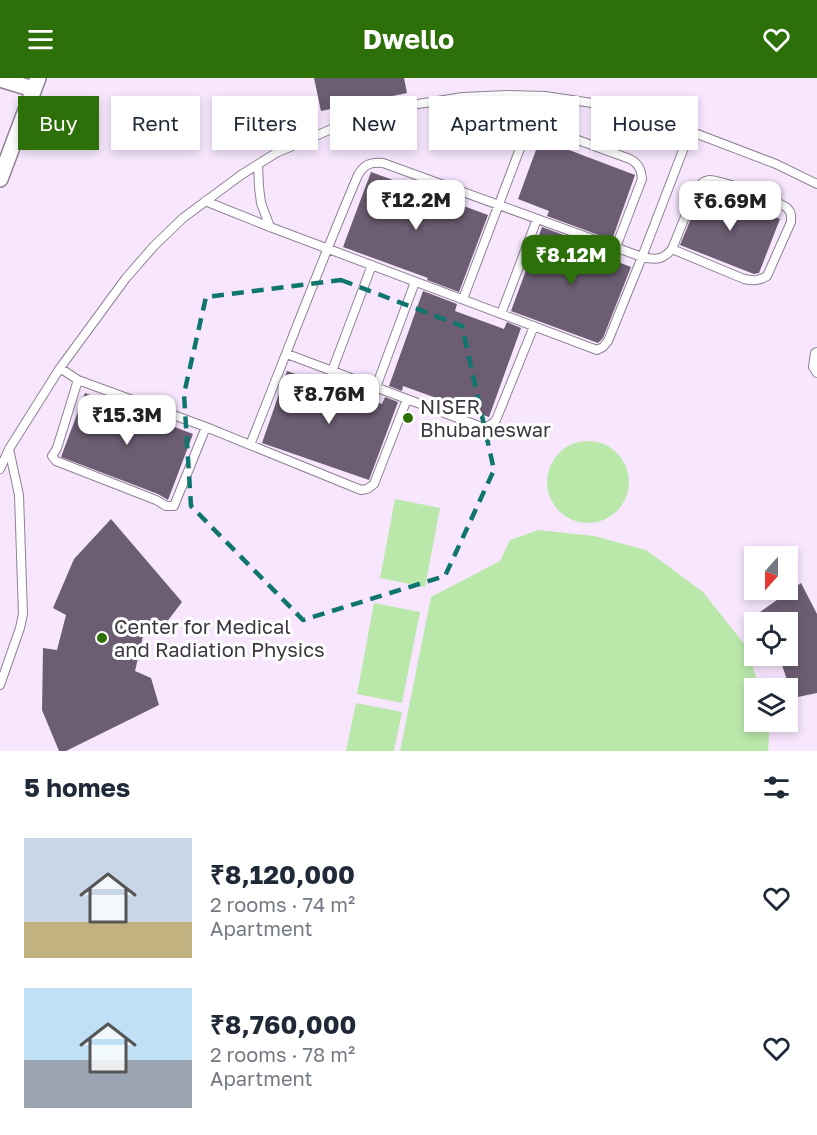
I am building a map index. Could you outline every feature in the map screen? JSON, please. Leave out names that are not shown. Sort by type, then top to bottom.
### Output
[{"type":"street","points":[[0,79],[35,84],[0,179]]},
{"type":"lane","points":[[0,470],[9,449],[60,368],[126,278],[183,218],[241,175],[276,153],[334,128],[377,113],[418,104],[463,97],[507,95],[545,96],[591,103]]},
{"type":"lane","points":[[463,299],[524,138],[534,127],[542,127],[638,163],[642,179],[616,247]]},
{"type":"lane","points":[[698,135],[776,164],[817,184]]},
{"type":"lane","points":[[205,201],[597,350],[608,341],[683,150]]},
{"type":"lane","points":[[250,445],[358,175],[363,167],[372,162],[383,163],[655,260],[672,249],[695,192],[700,184],[708,180],[777,202],[787,208],[792,215],[767,276],[760,280],[744,279],[672,249]]},
{"type":"lane","points":[[258,165],[261,203],[270,227]]},
{"type":"lane","points":[[501,314],[537,219]]},
{"type":"lane","points":[[332,371],[372,265]]},
{"type":"lane","points":[[376,387],[415,282]]},
{"type":"lane","points":[[286,354],[487,427],[496,420],[534,326]]},
{"type":"lane","points":[[817,352],[813,367],[817,373]]},
{"type":"lane","points":[[60,368],[78,380],[206,427],[361,490],[374,484],[407,399]]},
{"type":"lane","points":[[78,380],[57,448],[52,456],[56,461],[166,506],[174,507],[206,427]]},
{"type":"lane","points":[[0,685],[23,614],[19,495],[9,449]]},
{"type":"highlighted area","points":[[341,280],[462,326],[494,470],[445,576],[303,620],[191,506],[184,394],[206,297]]},
{"type":"green space","points":[[588,441],[604,444],[617,453],[626,466],[629,482],[626,498],[617,511],[604,520],[588,523],[572,520],[559,511],[550,498],[547,482],[550,466],[559,453],[572,444]]},
{"type":"green space","points":[[395,499],[440,508],[425,587],[380,578]]},
{"type":"green space","points":[[539,530],[594,536],[646,550],[703,592],[744,644],[744,666],[752,666],[757,678],[744,678],[744,732],[768,732],[768,751],[400,751],[431,597],[500,561],[510,540]]},
{"type":"green space","points":[[374,603],[420,612],[402,703],[357,694]]},
{"type":"green space","points":[[356,703],[402,712],[394,751],[346,751]]},
{"type":"building","points":[[314,78],[404,78],[407,93],[393,96],[330,96],[330,109],[321,111]]},
{"type":"building","points":[[536,150],[569,150],[635,175],[612,240],[547,216],[549,211],[518,199]]},
{"type":"building","points":[[371,172],[488,215],[459,292],[427,280],[428,278],[343,247]]},
{"type":"building","points":[[703,190],[780,219],[759,273],[754,274],[680,245]]},
{"type":"building","points":[[542,227],[607,251],[605,257],[631,267],[603,338],[598,343],[511,311]]},
{"type":"building","points":[[423,291],[457,304],[455,311],[504,329],[507,322],[521,328],[489,417],[403,386],[402,391],[389,386]]},
{"type":"building","points":[[287,371],[382,404],[385,397],[398,402],[369,480],[262,443]]},
{"type":"building","points":[[85,393],[193,434],[168,500],[158,494],[61,457]]},
{"type":"building","name":"Center for Medical and Radiation Physics","points":[[111,519],[182,602],[163,627],[146,623],[135,671],[151,678],[159,705],[66,751],[59,751],[42,710],[43,648],[57,650],[66,615],[53,608],[74,559]]},
{"type":"building","points":[[801,583],[817,614],[817,693],[798,697],[798,678],[786,678],[782,666],[798,666],[798,612],[760,612],[777,600],[798,600],[798,585]]},
{"type":"place","name":"NISER Bhubaneswar","points":[[408,418]]},
{"type":"place","name":"Center for Medical and Radiation Physics","points":[[102,638]]}]
